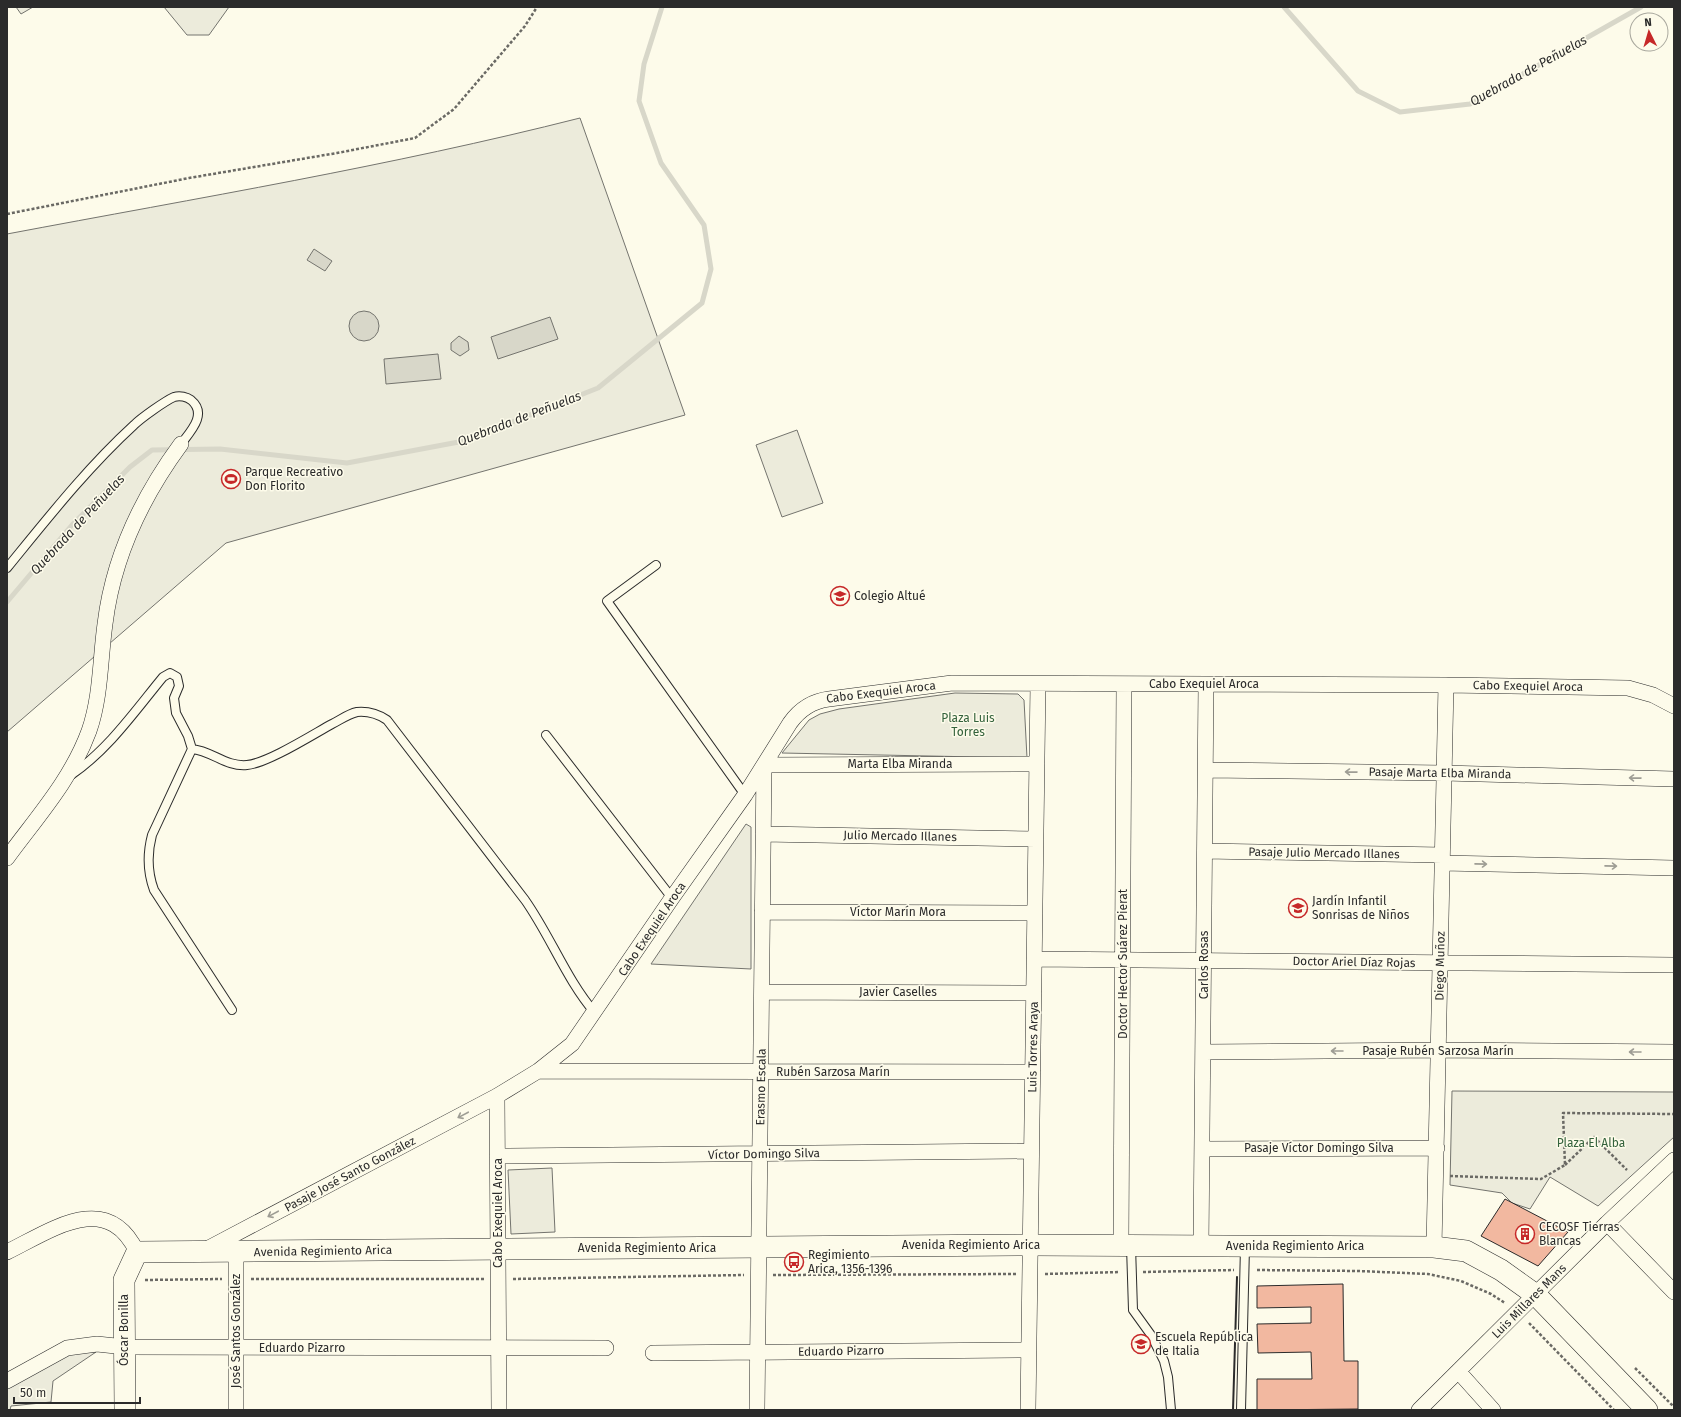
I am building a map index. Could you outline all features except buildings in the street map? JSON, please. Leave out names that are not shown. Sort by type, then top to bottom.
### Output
[{"type":"street","points":[[7,858],[56,794],[67,777],[81,749],[96,708],[105,622],[110,592],[118,563],[141,507],[176,450]]},
{"type":"street","name":"Cabo Exequiel Aroca","points":[[499,1410],[497,1096],[538,1071],[572,1044],[595,1013],[672,898],[745,795],[796,715],[803,708],[820,700],[952,683],[1446,685],[1628,688],[1654,694],[1674,706]]},
{"type":"street","name":"Luis Torres Araya","points":[[1028,1410],[1038,684]]},
{"type":"street","name":"Doctor Hector Suárez Pierat","points":[[1124,684],[1123,960],[1126,1245]]},
{"type":"street","name":"Carlos Rosas","points":[[1201,1246],[1206,684]]},
{"type":"street","name":"Diego Muñoz","points":[[1434,1247],[1446,685]]},
{"type":"street","name":"Marta Elba Miranda","points":[[764,764],[1037,764]]},
{"type":"street","name":"Erasmo Escala","points":[[757,1410],[764,764]]},
{"type":"street","name":"Pasaje Marta Elba Miranda","points":[[1206,770],[1444,773],[1674,779]]},
{"type":"street","name":"Julio Mercado Illanes","points":[[763,834],[1036,838]]},
{"type":"street","name":"Pasaje Julio Mercado Illanes","points":[[1205,851],[1674,868]]},
{"type":"street","name":"Víctor Marín Mora","points":[[762,912],[1035,914]]},
{"type":"street","name":"Doctor Ariel Díaz Rojas","points":[[1034,959],[1674,965]]},
{"type":"street","name":"Javier Caselles","points":[[762,992],[1034,993]]},
{"type":"street","name":"Pasaje Rubén Sarzosa Marín","points":[[1203,1052],[1438,1050],[1674,1052]]},
{"type":"street","name":"Rubén Sarzosa Marín","points":[[538,1071],[1033,1072]]},
{"type":"street","name":"Pasaje José Santo González","points":[[202,1252],[497,1096]]},
{"type":"street","name":"Pasaje Víctor Domingo Silva","points":[[1202,1149],[1437,1148]]},
{"type":"street","name":"Víctor Domingo Silva","points":[[498,1156],[1031,1151]]},
{"type":"street","name":"Luis Millares Mans","points":[[1419,1410],[1607,1223],[1671,1169]]},
{"type":"street","points":[[7,1252],[71,1221],[94,1218],[105,1221],[121,1230],[130,1240],[137,1252]]},
{"type":"street","points":[[1607,1223],[1674,1292]]},
{"type":"street","name":"Avenida Regimiento Arica","points":[[137,1252],[1030,1245],[1434,1247],[1466,1251],[1501,1270],[1536,1294],[1647,1410]]},
{"type":"street","name":"Óscar Bonilla","points":[[125,1410],[124,1280],[137,1252]]},
{"type":"street","name":"José Santos González","points":[[236,1252],[236,1410]]},
{"type":"street","name":"Eduardo Pizarro","points":[[7,1381],[67,1348],[97,1344],[125,1347],[236,1348],[606,1348]]},
{"type":"street","name":"Eduardo Pizarro","points":[[653,1353],[1029,1350]]},
{"type":"street","points":[[1458,1371],[1494,1410]]},
{"type":"lane","points":[[7,568],[67,495],[135,424],[170,400],[179,396],[193,402],[199,412],[197,423],[176,450]]},
{"type":"lane","points":[[656,565],[607,601],[745,795]]},
{"type":"lane","points":[[67,777],[83,767],[106,745],[166,674],[174,674],[177,677],[179,681],[174,698],[176,713],[188,736],[192,749],[152,835],[149,846],[148,869],[154,890],[232,1010]]},
{"type":"lane","points":[[192,749],[209,753],[228,763],[246,765],[264,761],[350,715],[367,712],[380,716],[386,720],[525,900],[540,922],[569,977],[595,1013]]},
{"type":"lane","points":[[546,735],[672,898]]},
{"type":"lane","points":[[1126,1245],[1132,1272],[1133,1310],[1151,1335],[1164,1361],[1169,1383],[1171,1410]]},
{"type":"lane","points":[[1241,1410],[1245,1246]]},
{"type":"path","points":[[7,214],[189,178],[415,138],[454,109],[524,26],[537,7]]},
{"type":"path","points":[[1565,1165],[1563,1113],[1674,1114]]},
{"type":"path","points":[[1436,1175],[1541,1179],[1565,1165],[1594,1137],[1627,1170]]},
{"type":"path","points":[[124,1280],[498,1279],[759,1275],[1030,1274],[1244,1270],[1359,1271],[1428,1274],[1445,1276],[1471,1284],[1491,1294],[1518,1312],[1614,1410]]},
{"type":"green space","points":[[16,7],[33,7],[21,14]]},
{"type":"green space","points":[[164,7],[229,7],[209,35],[187,35]]},
{"type":"green space","name":"Parque Recreativo Don Florito","points":[[580,118],[685,415],[226,543],[7,732],[7,234],[366,166]]},
{"type":"green space","points":[[797,430],[823,503],[782,517],[756,445]]},
{"type":"green space","name":"Plaza Luis Torres","points":[[955,693],[1018,694],[1024,700],[1027,758],[782,753],[809,720],[820,714],[839,709]]},
{"type":"green space","points":[[746,824],[751,827],[751,969],[651,964]]},
{"type":"green space","name":"Plaza El Alba","points":[[1452,1091],[1674,1092],[1674,1137],[1598,1206],[1550,1177],[1530,1209],[1512,1203],[1502,1193],[1450,1185]]},
{"type":"green space","points":[[552,1168],[555,1232],[511,1234],[508,1170]]},
{"type":"green space","points":[[69,1352],[96,1352],[53,1381],[51,1402],[11,1406],[10,1410],[7,1410],[7,1386]]},
{"type":"shaded area","points":[[314,249],[332,261],[325,271],[307,260]]},
{"type":"shaded area","points":[[364,311],[375,315],[379,326],[375,337],[364,341],[353,337],[349,326],[353,315]]},
{"type":"shaded area","points":[[550,317],[558,339],[498,359],[491,337]]},
{"type":"shaded area","points":[[459,336],[468,342],[469,350],[460,356],[451,350],[451,343]]},
{"type":"shaded area","points":[[438,354],[441,379],[386,384],[384,359]]},
{"type":"waterway","name":"Quebrada de Peñuelas","points":[[7,602],[72,525],[130,467],[152,450],[220,449],[347,463],[464,441],[598,388],[702,303],[711,269],[704,225],[661,163],[639,101],[644,64],[662,7]]},
{"type":"waterway","name":"Quebrada de Peñuelas","points":[[1284,7],[1358,91],[1400,112],[1470,104],[1641,7]]},
{"type":"wall","points":[[1233,1410],[1237,1277]]},
{"type":"place","name":"Parque Recreativo Don Florito","points":[[231,479]]},
{"type":"place","name":"Colegio Altué","points":[[840,596]]},
{"type":"place","name":"Jardín Infantil Sonrisas de Niños","points":[[1298,908]]},
{"type":"place","name":"CECOSF Tierras Blancas","points":[[1525,1234]]},
{"type":"place","name":"Regimiento Arica, 1356-1396","points":[[794,1262]]},
{"type":"place","name":"Escuela República de Italia","points":[[1141,1344]]}]
